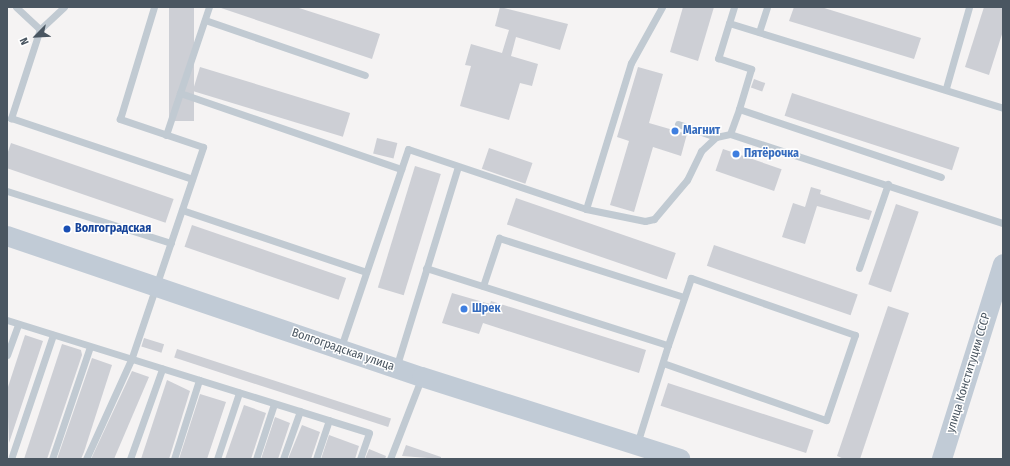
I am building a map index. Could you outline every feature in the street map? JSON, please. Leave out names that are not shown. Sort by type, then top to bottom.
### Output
[{"type":"main road","name":"Волгоградская улица","points":[[7,236],[422,377],[680,459]]},
{"type":"main road","name":"улица Конституции СССР","points":[[944,458],[1003,264]]},
{"type":"lane","points":[[16,7],[40,29]]},
{"type":"lane","points":[[64,7],[40,29],[11,118],[192,179]]},
{"type":"lane","points":[[86,459],[131,360],[203,147],[120,119],[154,7]]},
{"type":"lane","points":[[166,135],[209,7]]},
{"type":"lane","points":[[586,209],[631,63],[662,7]]},
{"type":"lane","points":[[730,134],[751,69],[718,58],[734,7]]},
{"type":"lane","points":[[759,32],[767,7]]},
{"type":"lane","points":[[946,88],[969,7]]},
{"type":"lane","points":[[205,20],[365,75]]},
{"type":"lane","points":[[729,24],[946,88],[1003,108]]},
{"type":"lane","points":[[180,93],[401,169]]},
{"type":"lane","points":[[739,109],[941,177]]},
{"type":"lane","points":[[678,124],[716,137]]},
{"type":"lane","points":[[340,349],[408,149],[586,209],[645,221],[654,219],[687,180],[701,151],[716,137],[730,134],[888,184],[1003,223]]},
{"type":"lane","points":[[396,368],[458,167]]},
{"type":"lane","points":[[859,268],[888,184]]},
{"type":"lane","points":[[7,192],[171,242]]},
{"type":"lane","points":[[182,210],[366,272]]},
{"type":"lane","points":[[483,286],[498,238],[684,297]]},
{"type":"lane","points":[[426,268],[668,346]]},
{"type":"lane","points":[[637,445],[668,346],[691,278],[855,335],[826,420],[663,363]]},
{"type":"lane","points":[[7,320],[131,360],[369,432],[360,459]]},
{"type":"lane","points":[[7,355],[18,324]]},
{"type":"lane","points":[[11,459],[53,335]]},
{"type":"lane","points":[[52,459],[90,346]]},
{"type":"lane","points":[[130,459],[162,369]]},
{"type":"lane","points":[[393,458],[422,377]]},
{"type":"lane","points":[[174,459],[199,380]]},
{"type":"lane","points":[[217,459],[239,393]]},
{"type":"lane","points":[[256,459],[274,404]]},
{"type":"lane","points":[[283,459],[300,411]]},
{"type":"lane","points":[[316,459],[329,420]]},
{"type":"building","points":[[169,7],[194,7],[194,121],[169,121]]},
{"type":"building","points":[[218,7],[296,7],[380,34],[372,59]]},
{"type":"building","points":[[500,7],[568,24],[560,50],[516,37],[511,56],[538,64],[532,86],[520,83],[509,120],[460,106],[471,66],[465,65],[471,44],[502,53],[509,30],[495,26]]},
{"type":"building","points":[[683,7],[714,7],[698,61],[670,52]]},
{"type":"building","points":[[794,7],[821,7],[921,38],[914,59],[789,21]]},
{"type":"building","points":[[984,7],[1003,7],[1003,31],[989,75],[965,67]]},
{"type":"building","points":[[200,67],[350,113],[343,137],[193,91]]},
{"type":"building","points":[[638,67],[663,74],[649,123],[687,134],[681,156],[653,147],[634,212],[610,205],[629,141],[617,137]]},
{"type":"building","points":[[754,79],[765,83],[762,92],[751,87]]},
{"type":"building","points":[[792,93],[959,147],[952,170],[785,116]]},
{"type":"building","points":[[377,138],[397,143],[394,159],[373,154]]},
{"type":"building","points":[[11,143],[174,199],[165,223],[7,168],[7,155]]},
{"type":"building","points":[[489,148],[532,163],[525,184],[482,169]]},
{"type":"building","points":[[723,149],[782,169],[774,191],[716,171]]},
{"type":"building","points":[[415,166],[441,174],[404,295],[378,287]]},
{"type":"building","points":[[811,187],[821,190],[820,194],[872,211],[869,220],[817,206],[805,244],[782,237],[793,203],[805,207]]},
{"type":"building","points":[[516,198],[676,253],[667,279],[507,224]]},
{"type":"building","points":[[896,204],[919,212],[891,292],[868,284]]},
{"type":"building","points":[[192,225],[346,278],[339,300],[185,247]]},
{"type":"building","points":[[714,245],[858,294],[851,315],[707,266]]},
{"type":"building","points":[[452,293],[490,304],[491,301],[646,350],[639,373],[483,323],[479,334],[442,323]]},
{"type":"building","points":[[888,306],[909,313],[860,459],[844,459],[837,456]]},
{"type":"building","points":[[25,335],[43,341],[9,443],[7,390]]},
{"type":"building","points":[[144,338],[164,344],[161,353],[141,347]]},
{"type":"building","points":[[62,344],[81,350],[82,355],[47,459],[24,459]]},
{"type":"building","points":[[177,349],[391,419],[388,427],[174,358]]},
{"type":"building","points":[[92,358],[112,365],[84,452],[81,459],[57,459]]},
{"type":"building","points":[[132,371],[149,377],[114,459],[91,459]]},
{"type":"building","points":[[167,380],[190,391],[169,459],[141,459]]},
{"type":"building","points":[[668,383],[814,430],[806,453],[661,406]]},
{"type":"building","points":[[200,394],[226,402],[207,459],[179,459]]},
{"type":"building","points":[[244,405],[266,413],[251,459],[225,459]]},
{"type":"building","points":[[275,417],[290,423],[278,459],[261,459]]},
{"type":"building","points":[[302,425],[320,432],[311,459],[288,459]]},
{"type":"building","points":[[329,435],[359,446],[355,459],[321,459]]},
{"type":"building","points":[[406,445],[441,457],[441,459],[402,456]]},
{"type":"building","points":[[369,449],[386,456],[385,459],[365,459]]},
{"type":"place","name":"Магнит","points":[[675,131]]},
{"type":"place","name":"Пятёрочка","points":[[736,154]]},
{"type":"place","name":"Волгоградская","points":[[67,229]]},
{"type":"place","name":"Шрек","points":[[464,309]]}]
